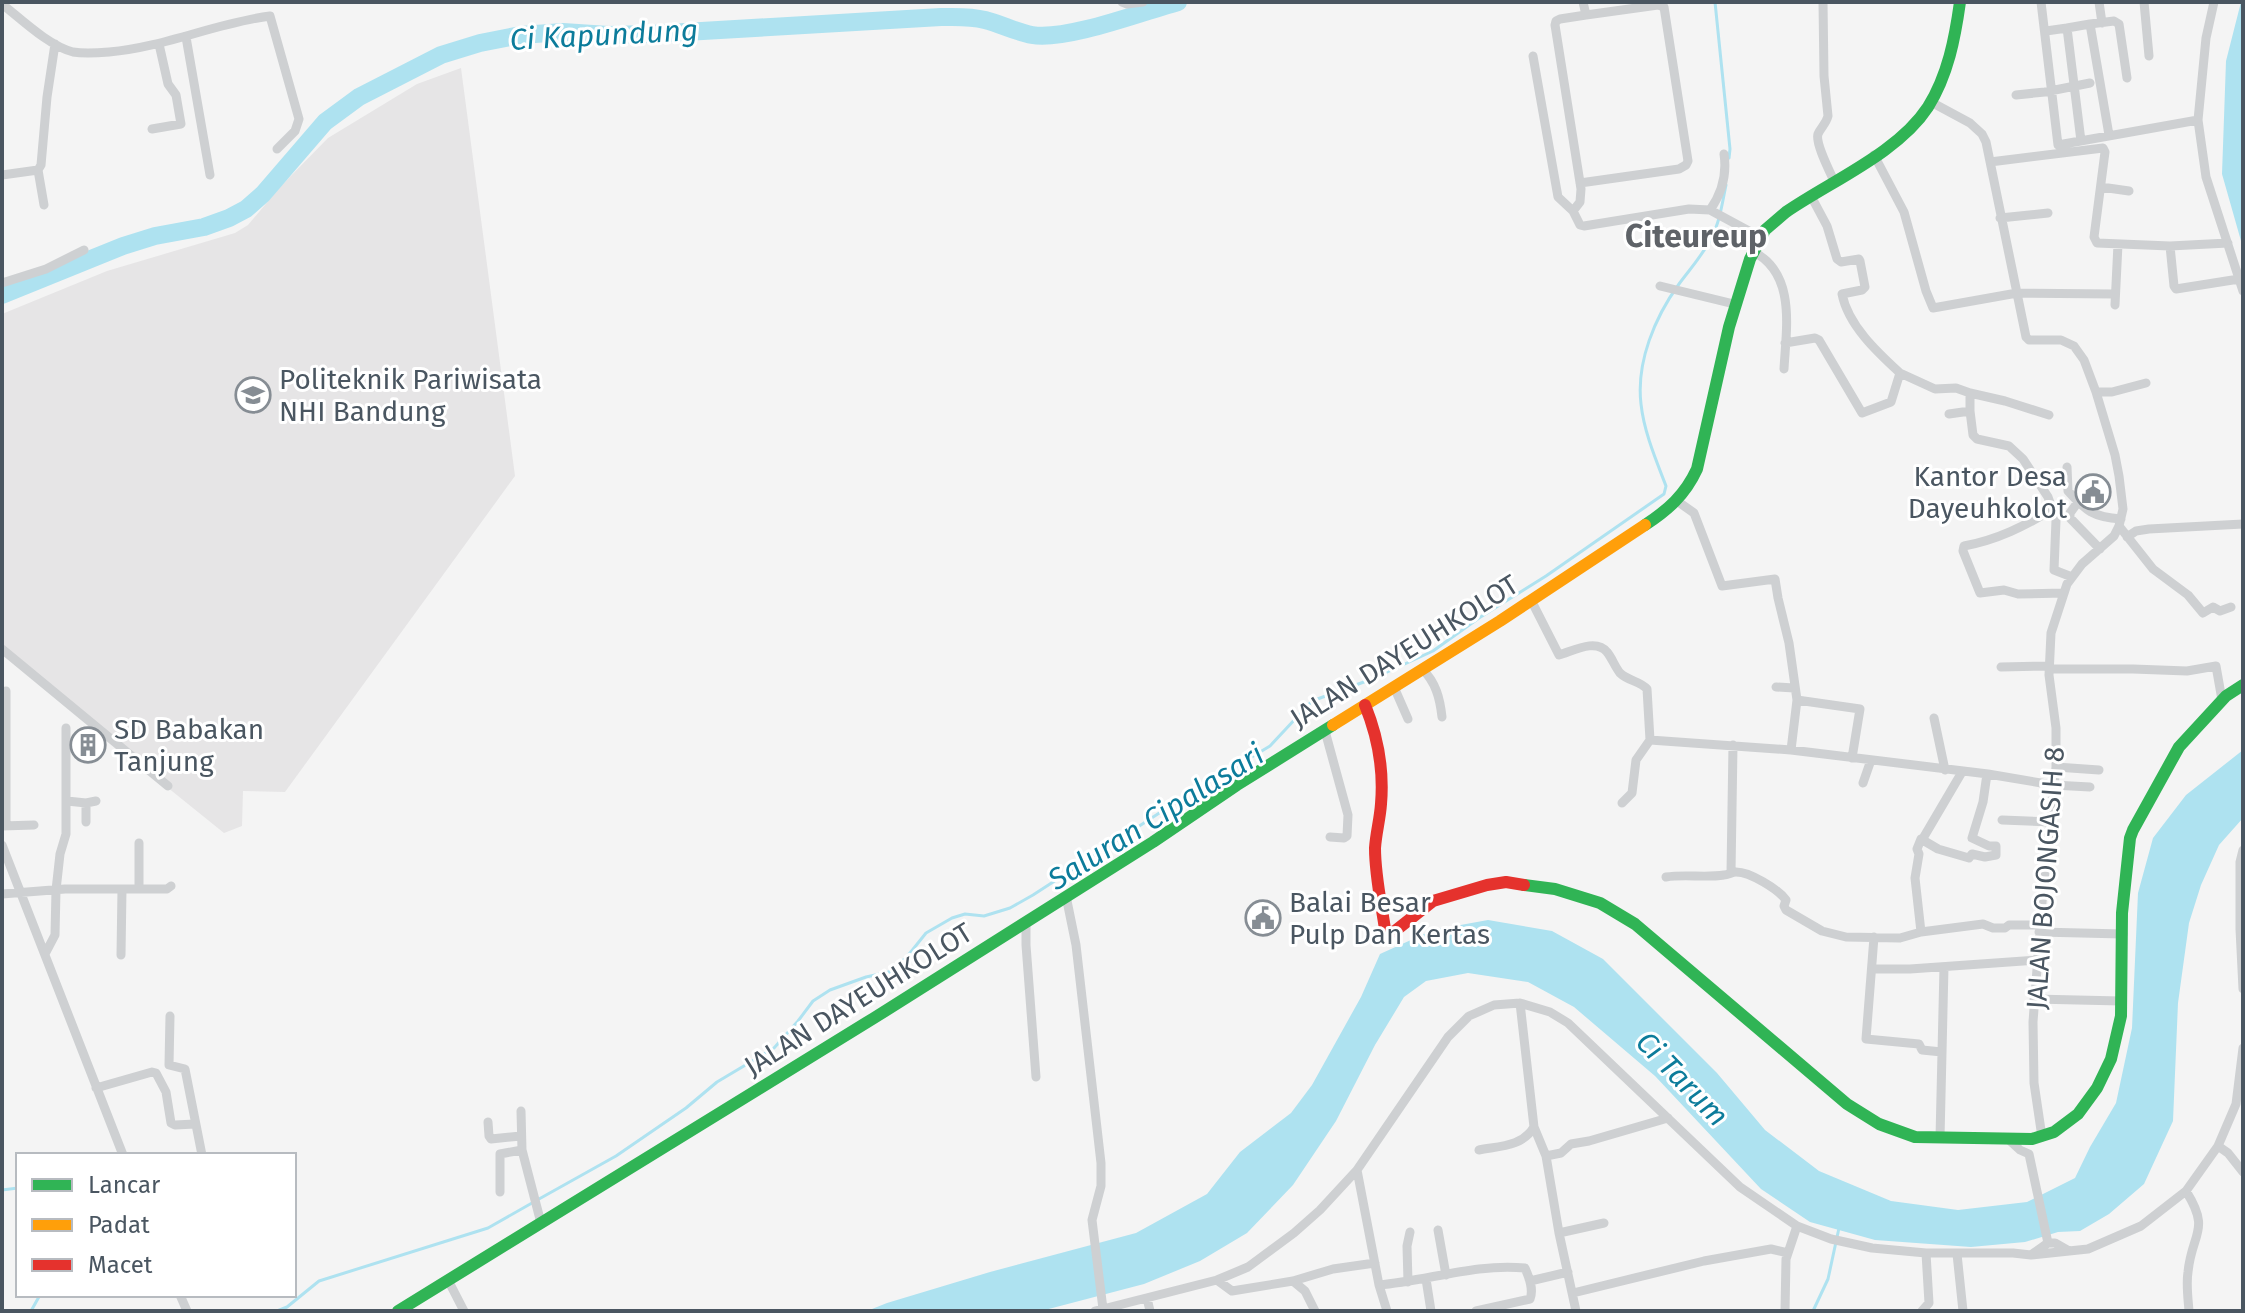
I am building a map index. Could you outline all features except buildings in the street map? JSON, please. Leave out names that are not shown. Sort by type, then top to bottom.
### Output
[{"type":"main road","name":"JALAN DAYEUHKOLOT","points":[[398,1311],[1026,922],[1531,600],[1650,523],[1677,501],[1684,495],[1700,462],[1734,304],[1752,251],[1778,218],[1906,131],[1931,102],[1948,57],[1961,2]]},
{"type":"main road","points":[[1365,705],[1376,729],[1381,755],[1376,874],[1388,933],[1438,899],[1511,882],[1555,889],[1600,903],[1635,924],[1847,1104],[1881,1127],[1900,1134],[2009,1140],[2044,1137],[2056,1131],[2073,1119],[2099,1085],[2119,1029],[2123,978],[2122,914],[2130,838],[2179,747],[2222,700],[2243,685]]},
{"type":"street","points":[[1122,2],[1143,2]]},
{"type":"street","points":[[1583,2],[1586,15]]},
{"type":"street","points":[[1823,2],[1828,116],[1818,140],[1834,181]]},
{"type":"street","points":[[2041,2],[2058,145],[2198,120]]},
{"type":"street","points":[[2099,2],[2102,23]]},
{"type":"street","points":[[2144,2],[2149,56]]},
{"type":"street","points":[[2214,2],[2206,38],[2198,120],[2206,177],[2243,291]]},
{"type":"street","points":[[2,4],[55,44],[72,52],[131,50],[223,25],[270,16],[299,119],[295,131],[277,149]]},
{"type":"street","points":[[1573,211],[1582,197],[1556,21],[1658,5],[1664,7],[1688,161],[1679,169],[1580,183]]},
{"type":"street","points":[[2046,31],[2114,21],[2119,24],[2127,78]]},
{"type":"street","points":[[2090,24],[2109,135]]},
{"type":"street","points":[[2067,28],[2081,141]]},
{"type":"street","points":[[186,37],[210,175]]},
{"type":"street","points":[[44,205],[38,170],[55,44]]},
{"type":"street","points":[[152,129],[181,124],[176,95],[168,84],[159,44]]},
{"type":"street","points":[[1533,56],[1557,193],[1559,199],[1573,211],[1580,225],[1689,209],[1715,213],[1760,237]]},
{"type":"street","points":[[2016,95],[2090,83]]},
{"type":"street","points":[[1931,102],[1970,123],[1982,134],[2028,340],[2061,340],[2074,346],[2084,360],[2119,476],[2123,509],[2120,522],[2127,537],[2153,569],[2188,595],[2203,613],[2213,607],[2220,611],[2231,607]]},
{"type":"street","points":[[1990,162],[2103,148],[2097,243],[2170,246],[2228,243]]},
{"type":"street","points":[[1715,213],[1724,180],[1724,154]]},
{"type":"street","points":[[1874,155],[1904,212],[1933,308],[2017,293],[2114,294]]},
{"type":"street","points":[[2,175],[38,170]]},
{"type":"street","points":[[2101,187],[2129,191]]},
{"type":"street","points":[[1811,196],[1827,226],[1837,259],[1841,262],[1860,261],[1865,287],[1842,294],[1846,306],[1872,345],[1900,373],[1935,389],[1956,388],[2049,415]]},
{"type":"street","points":[[2000,218],[2048,213]]},
{"type":"street","points":[[2115,305],[2118,244]]},
{"type":"street","points":[[2170,246],[2176,289],[2239,279]]},
{"type":"street","points":[[2,283],[46,269],[84,250]]},
{"type":"street","points":[[1752,251],[1766,260],[1784,290],[1787,302],[1784,369]]},
{"type":"street","points":[[1670,289],[1734,304]]},
{"type":"street","points":[[1785,343],[1819,340],[1863,414],[1891,402],[1900,373]]},
{"type":"street","points":[[2096,392],[2112,392],[2146,383]]},
{"type":"street","points":[[1970,393],[1975,438],[2009,446],[2023,459],[2048,497],[2057,525],[2054,570],[2072,577]]},
{"type":"street","points":[[1949,414],[1970,411]]},
{"type":"street","points":[[2067,467],[2068,491],[2078,502],[2099,517],[2120,522]]},
{"type":"street","points":[[2048,497],[2068,491]]},
{"type":"street","points":[[1677,501],[1694,513],[1722,586],[1775,579],[1797,700],[1791,750]]},
{"type":"street","points":[[2078,502],[2070,518],[2100,549]]},
{"type":"street","points":[[2053,509],[2026,526],[1964,546],[1963,551],[1980,593],[2004,590],[2018,594],[2063,593]]},
{"type":"street","name":"JALAN BOJONGASIH 8","points":[[2044,1137],[2034,1083],[2034,999],[2056,767],[2056,728],[2049,668],[2051,633],[2063,593],[2072,577],[2114,536],[2120,522]]},
{"type":"street","points":[[2127,537],[2143,529],[2243,524]]},
{"type":"street","points":[[1531,600],[1559,655],[1598,646],[1606,650],[1622,675],[1647,687],[1650,740],[1636,760],[1632,793],[1622,803]]},
{"type":"street","points":[[2,649],[168,786]]},
{"type":"street","points":[[2001,667],[2187,671],[2216,666],[2222,700]]},
{"type":"street","points":[[1422,669],[1432,678],[1442,717]]},
{"type":"street","points":[[1394,687],[1408,719]]},
{"type":"street","points":[[1776,687],[1794,688]]},
{"type":"street","points":[[6,691],[4,826],[34,825]]},
{"type":"street","points":[[1797,700],[1860,709],[1852,758]]},
{"type":"street","points":[[1934,718],[1945,770]]},
{"type":"street","points":[[45,954],[55,935],[56,890],[66,834],[66,728]]},
{"type":"street","points":[[1325,731],[1348,815],[1347,836],[1330,837]]},
{"type":"street","points":[[1650,740],[1791,750],[2053,785],[2090,787]]},
{"type":"street","points":[[1731,873],[1733,745]]},
{"type":"street","points":[[1863,783],[1871,760]]},
{"type":"street","points":[[2056,767],[2099,770]]},
{"type":"street","points":[[1921,932],[1915,878],[1917,849],[1962,772]]},
{"type":"street","points":[[1922,840],[1938,849],[1969,858],[1972,854],[1995,856],[1996,846],[1972,838],[1983,802],[1987,774]]},
{"type":"street","points":[[67,801],[91,802],[86,822]]},
{"type":"street","points":[[2002,820],[2050,822]]},
{"type":"street","points":[[139,843],[139,889]]},
{"type":"street","points":[[2,845],[6,865],[45,954],[122,1153]]},
{"type":"street","points":[[2243,850],[2240,862],[2243,989]]},
{"type":"street","points":[[1666,877],[1739,873],[1761,881],[1780,893],[1786,900],[1786,910],[1822,931],[1846,937],[1900,938],[1921,932],[1983,924],[1993,928],[2009,925],[2123,934]]},
{"type":"street","points":[[2,894],[167,888]]},
{"type":"street","points":[[121,955],[122,889]]},
{"type":"street","points":[[1066,896],[1076,945],[1101,1163],[1101,1186],[1093,1211],[1101,1293],[1099,1310],[1217,1280],[1248,1267],[1294,1233],[1357,1170],[1448,1037],[1469,1016],[1494,1005],[1520,1003],[1550,1012],[1568,1023],[1740,1187],[1797,1226],[1835,1240],[1872,1248],[1926,1253],[2031,1255],[2088,1249],[2141,1226],[2186,1191],[2218,1146],[2236,1104],[2243,1048]]},
{"type":"street","points":[[1026,922],[1036,1077]]},
{"type":"street","points":[[1874,937],[1866,1039],[1919,1044],[1922,1050],[1942,1052]]},
{"type":"street","points":[[1872,969],[2037,960]]},
{"type":"street","points":[[1940,1138],[1944,967]]},
{"type":"street","points":[[2034,999],[2121,1001]]},
{"type":"street","points":[[1520,1003],[1534,1127],[1546,1156],[1576,1311]]},
{"type":"street","points":[[170,1016],[169,1065],[185,1069],[202,1153]]},
{"type":"street","points":[[96,1088],[156,1073],[166,1092],[171,1123],[195,1124]]},
{"type":"street","points":[[521,1111],[522,1150],[541,1223]]},
{"type":"street","points":[[1546,1156],[1561,1153],[1571,1144],[1668,1118]]},
{"type":"street","points":[[488,1122],[491,1139],[521,1136]]},
{"type":"street","points":[[1479,1150],[1520,1142],[1534,1127]]},
{"type":"street","points":[[2029,1154],[2044,1137]]},
{"type":"street","points":[[2009,1140],[2029,1154]]},
{"type":"street","points":[[2218,1146],[2243,1172]]},
{"type":"street","points":[[500,1192],[500,1154],[522,1150]]},
{"type":"street","points":[[2029,1154],[2048,1243]]},
{"type":"street","points":[[1357,1170],[1379,1285],[1387,1311]]},
{"type":"street","points":[[2186,1191],[2198,1209],[2200,1220],[2188,1271],[2189,1311]]},
{"type":"street","points":[[1559,1233],[1604,1223]]},
{"type":"street","points":[[1785,1311],[1786,1259],[1797,1226]]},
{"type":"street","points":[[1438,1230],[1446,1275]]},
{"type":"street","points":[[1408,1282],[1407,1238],[1410,1232]]},
{"type":"street","points":[[2031,1255],[2048,1243],[2055,1243],[2069,1251]]},
{"type":"street","points":[[1573,1293],[1731,1256],[1771,1249],[1788,1253]]},
{"type":"street","points":[[1922,1311],[1929,1303],[1926,1253]]},
{"type":"street","points":[[1957,1254],[1963,1311]]},
{"type":"street","points":[[1217,1280],[1230,1291],[1375,1263]]},
{"type":"street","points":[[1379,1285],[1507,1266],[1525,1268],[1532,1296],[1528,1300],[1476,1311]]},
{"type":"street","points":[[1530,1281],[1568,1272]]},
{"type":"street","points":[[1426,1279],[1431,1311]]},
{"type":"street","points":[[448,1280],[464,1311]]},
{"type":"street","points":[[1293,1281],[1305,1291],[1315,1311]]},
{"type":"street","points":[[1147,1298],[1150,1311]]},
{"type":"shaded area","name":"Politeknik Pariwisata NHI Bandung","points":[[461,68],[515,476],[285,792],[243,791],[242,826],[224,833],[2,654],[2,314],[107,271],[235,233],[248,225],[328,138],[417,84]]},
{"type":"water","points":[[2241,2],[2243,248],[2222,174],[2226,61]]},
{"type":"water","name":"Ci Tarum","points":[[2243,750],[2243,818],[2219,845],[2201,885],[2189,923],[2178,1003],[2173,1121],[2144,1184],[2109,1214],[2080,1231],[2058,1232],[2025,1242],[1971,1247],[1875,1240],[1810,1222],[1761,1189],[1655,1076],[1574,1007],[1528,982],[1468,973],[1426,981],[1404,997],[1336,1121],[1293,1185],[1247,1233],[1200,1261],[1144,1284],[1041,1311],[867,1311],[990,1272],[1136,1233],[1207,1194],[1240,1152],[1291,1113],[1312,1085],[1361,997],[1380,954],[1433,930],[1488,920],[1552,931],[1603,959],[1717,1073],[1765,1130],[1819,1171],[1891,1201],[1958,1210],[2027,1202],[2075,1178],[2116,1103],[2132,1028],[2138,893],[2153,838],[2186,795]]},
{"type":"waterway","name":"Ci Kapundung","points":[[2,295],[123,246],[229,218],[246,209],[263,194],[325,122],[359,97],[441,55],[480,43],[521,35],[563,32],[651,34],[941,17],[979,19],[1026,34],[1047,36],[1084,30],[1178,2]]},
{"type":"waterway","name":"Saluran Cipalasari","points":[[1715,2],[1729,158]]},
{"type":"waterway","name":"Saluran Cipalasari","points":[[539,1199],[616,1156],[686,1108],[717,1082],[774,1048],[813,1001],[830,990],[889,972],[906,958],[926,933],[952,918],[965,914],[984,916],[1010,908],[1033,895],[1270,746],[1312,701],[1372,679],[1433,651],[1664,494],[1666,486],[1641,404],[1644,356],[1662,311],[1714,232],[1726,185]]},
{"type":"waterway","name":"Saluran Cipalasari","points":[[2,1190],[16,1188]]},
{"type":"waterway","name":"Saluran Cipalasari","points":[[277,1311],[287,1307],[319,1281],[488,1228],[532,1203]]},
{"type":"waterway","points":[[1813,1311],[1828,1279],[1839,1228]]},
{"type":"waterway","name":"Saluran Cipalasari","points":[[31,1311],[39,1297]]},
{"type":"traffic: fast","points":[[1645,525],[1675,501],[1697,469],[1729,327],[1750,259],[1765,230],[1786,212],[1882,152],[1915,123],[1935,95],[1946,69],[1960,2]]},
{"type":"traffic: fast","points":[[1524,885],[1555,889],[1600,903],[1635,924],[1847,1104],[1879,1124],[1915,1137],[2032,1139],[2054,1132],[2078,1114],[2097,1088],[2111,1059],[2121,1016],[2122,913],[2133,830],[2179,747],[2226,696],[2243,685]]},
{"type":"traffic: fast","points":[[398,1311],[874,1018],[1333,725]]},
{"type":"traffic: slow","points":[[1333,725],[1500,621],[1645,525]]},
{"type":"traffic: jam","points":[[1365,705],[1377,741],[1381,766],[1382,791],[1375,858],[1388,933],[1395,931],[1433,901],[1487,885],[1506,882],[1524,885]]},
{"type":"place","name":"Politeknik Pariwisata NHI Bandung","points":[[253,395]]},
{"type":"place","name":"Kantor Desa Dayeuhkolot","points":[[2093,492]]},
{"type":"place","name":"SD Babakan Tanjung","points":[[88,745]]},
{"type":"place","name":"Balai Besar Pulp Dan Kertas","points":[[1263,918]]},
{"type":"district","name":"Citeureup","points":[[1696,236]]}]
